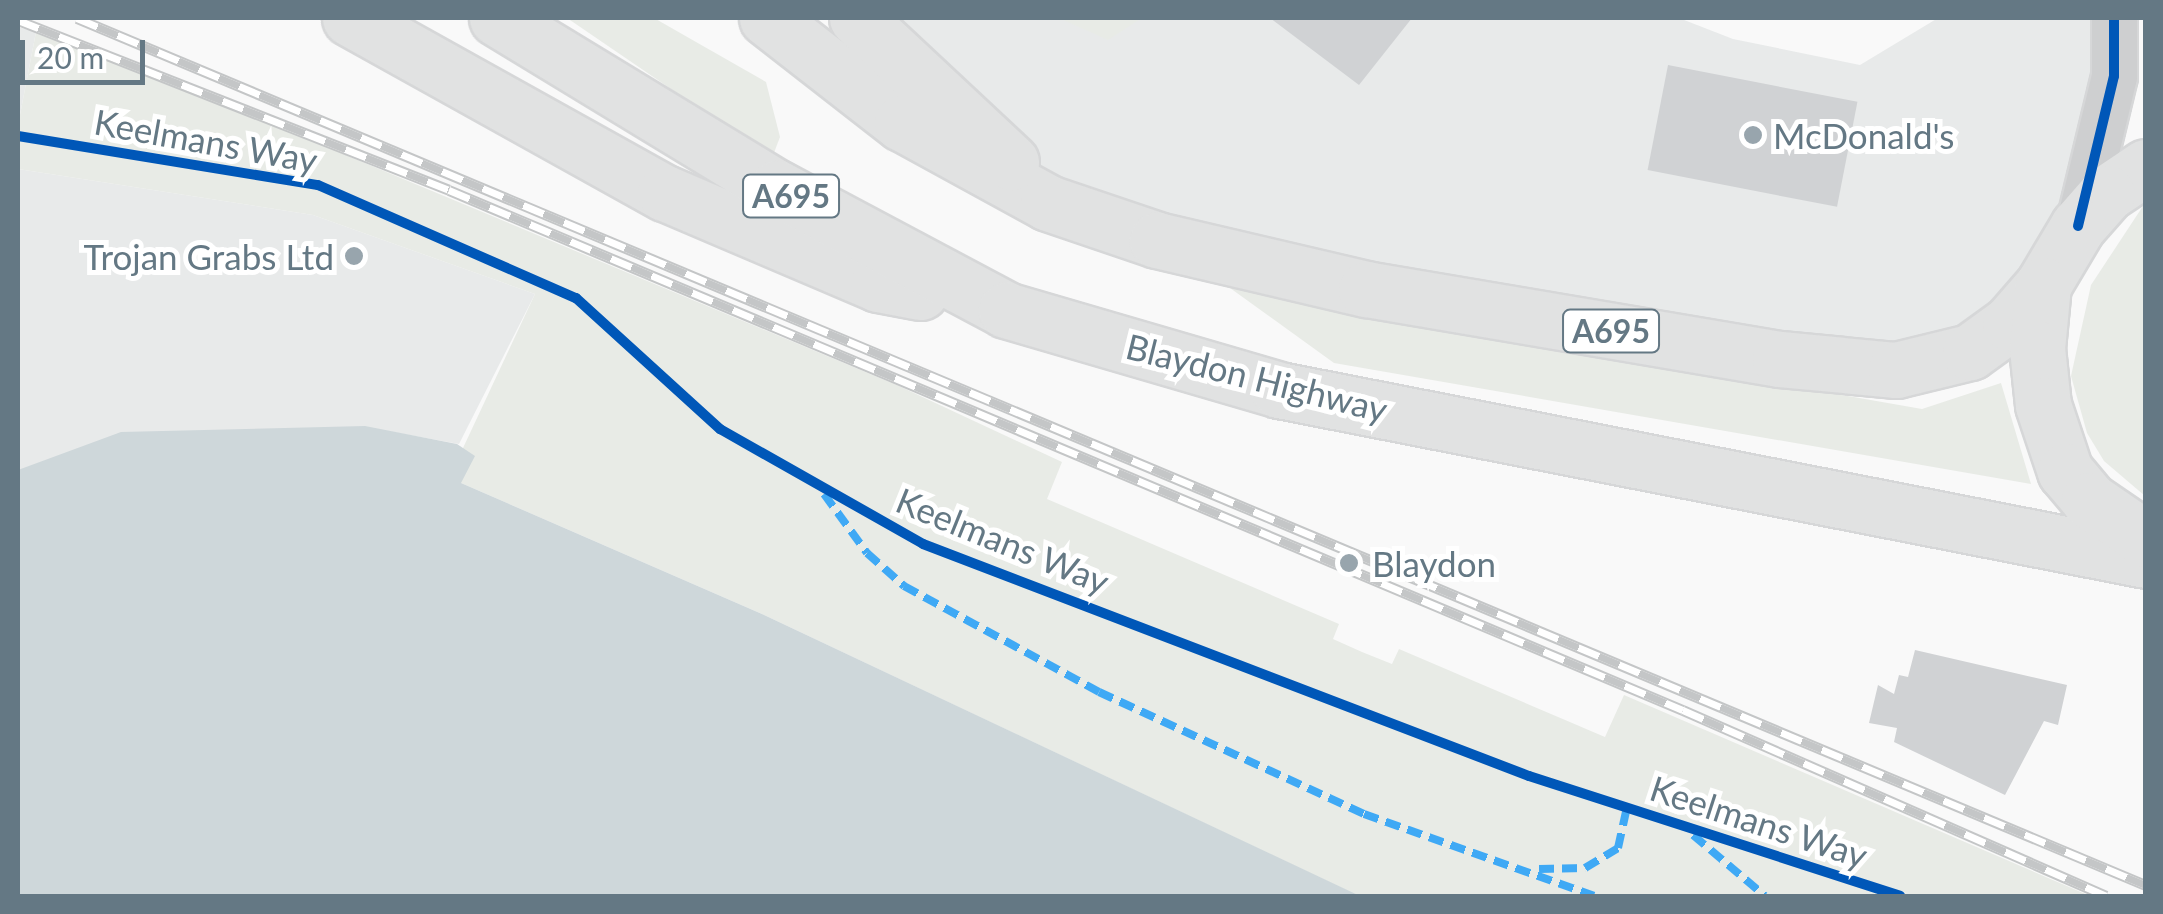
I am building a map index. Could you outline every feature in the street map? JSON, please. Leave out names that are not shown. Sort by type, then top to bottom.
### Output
[{"type":"main road","points":[[350,18],[665,193],[878,284],[1006,310]]},
{"type":"main road","name":"Blaydon Highway","points":[[497,18],[585,67],[777,188],[1006,310],[1279,390],[2146,560]]},
{"type":"main road","name":"A695","points":[[766,18],[902,123],[1048,203],[1156,240],[1366,289],[1780,359],[1896,370],[1970,352],[2010,323],[2043,285]]},
{"type":"main road","points":[[857,18],[986,134],[1048,203]]},
{"type":"main road","points":[[2146,166],[2078,226],[2043,285],[2039,378],[2064,471],[2089,500],[2146,540]]},
{"type":"street","points":[[2078,226],[2114,76],[2114,18]]},
{"type":"shaded area","points":[[567,18],[654,18],[766,82],[780,137],[772,158]]},
{"type":"shaded area","points":[[856,18],[1679,18],[1733,39],[1860,65],[1938,18],[2114,18],[2043,285],[1896,370],[1048,203]]},
{"type":"shaded area","points":[[1059,18],[1142,18],[1108,40]]},
{"type":"shaded area","points":[[18,27],[36,32],[18,125]]},
{"type":"shaded area","points":[[36,32],[142,70],[899,386],[1062,462],[1047,499],[1339,624],[1333,639],[1362,652],[1392,664],[1399,649],[1605,737],[1624,695],[2090,896],[1359,896],[762,614],[461,483],[463,448],[535,294],[313,215],[18,169],[18,125]]},
{"type":"shaded area","points":[[18,169],[313,215],[535,294],[459,444],[365,427],[18,470]]},
{"type":"shaded area","points":[[2145,203],[2145,496],[2104,461],[2087,433],[2071,376],[2091,285]]},
{"type":"shaded area","points":[[1230,288],[1922,409],[2001,383],[2031,484],[1334,363]]},
{"type":"shaded area","points":[[365,426],[457,444],[475,456],[461,483],[762,614],[1360,896],[18,896],[18,470],[121,432]]},
{"type":"building","points":[[1270,18],[1412,18],[1359,85]]},
{"type":"building","name":"McDonald's","points":[[1668,65],[1857,102],[1837,207],[1648,170]]},
{"type":"building","points":[[1915,650],[2067,685],[2058,725],[2044,721],[2005,795],[1894,742],[1897,728],[1869,723],[1878,685],[1894,694],[1899,675],[1908,677]]},
{"type":"railway","points":[[77,18],[2146,885]]},
{"type":"railway","points":[[18,20],[449,190],[1683,710],[2106,896]]},
{"type":"marked path","points":[[824,494],[867,553],[904,586],[1099,692],[1364,814],[1594,896]]},
{"type":"marked path","points":[[1539,869],[1585,868],[1618,848],[1627,807]]},
{"type":"marked path","points":[[1693,835],[1765,896]]},
{"type":"cycle path","points":[[2078,226],[2114,76],[2114,18]]},
{"type":"cycle path","name":"Keelmans Way","points":[[18,136],[318,185],[576,298],[720,429],[923,544],[1529,776],[1900,896]]},
{"type":"place","name":"McDonald's","points":[[1753,135]]},
{"type":"place","name":"Trojan Grabs Ltd","points":[[354,256]]},
{"type":"place","name":"Blaydon","points":[[1349,563]]}]
